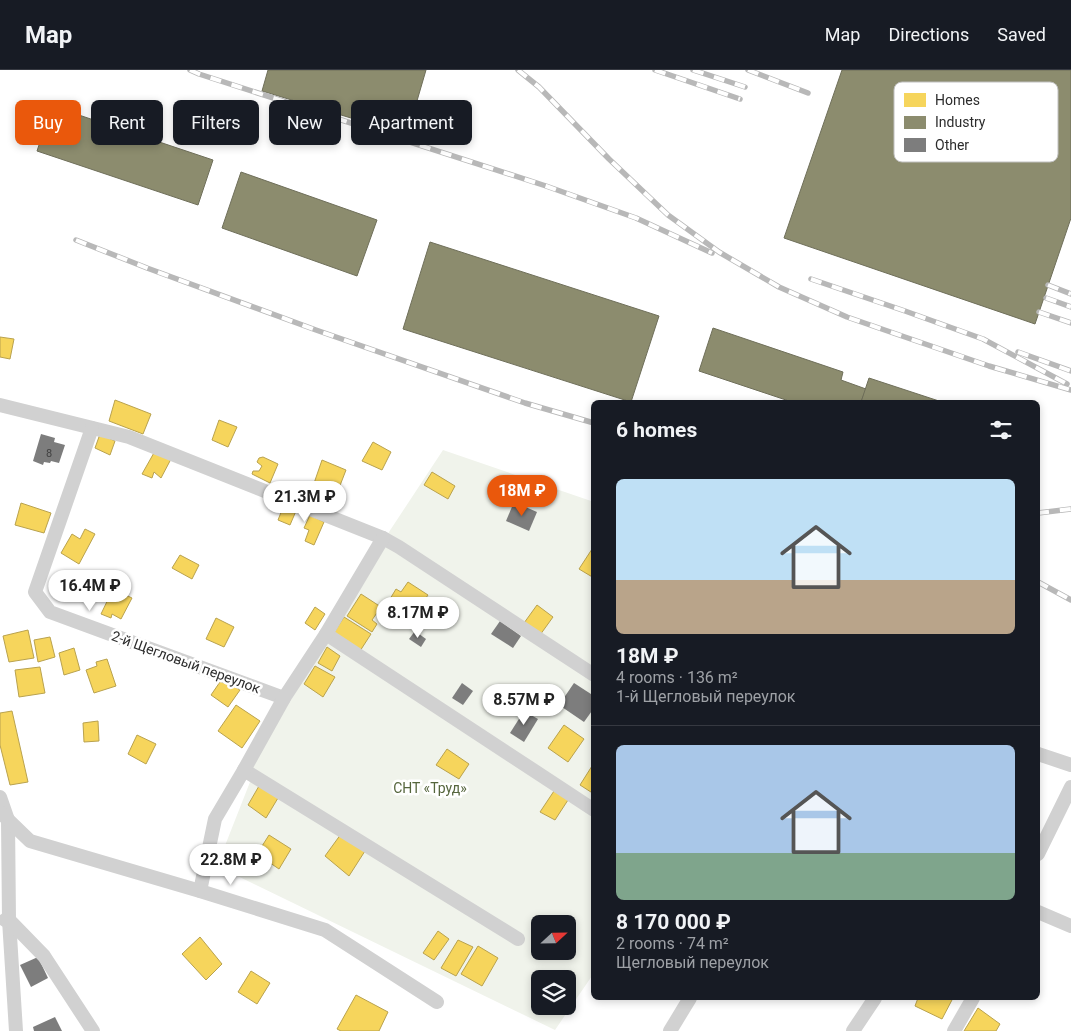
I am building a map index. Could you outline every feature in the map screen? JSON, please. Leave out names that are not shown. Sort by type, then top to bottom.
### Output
[{"type":"street","points":[[0,405],[129,437],[383,538],[591,673]]},
{"type":"street","name":"2-й Щегловый переулок","points":[[92,428],[35,592],[50,612],[284,698]]},
{"type":"street","points":[[200,891],[215,819],[284,698],[326,634],[383,538]]},
{"type":"street","points":[[326,634],[591,808]]},
{"type":"street","points":[[1040,755],[1071,765]]},
{"type":"street","points":[[244,770],[518,938]]},
{"type":"street","points":[[1040,851],[1066,809],[1071,788]]},
{"type":"street","points":[[0,796],[4,816],[5,920],[16,1031]]},
{"type":"street","points":[[4,816],[30,842],[326,930],[438,1002]]},
{"type":"street","points":[[1040,913],[1071,926]]},
{"type":"street","points":[[5,920],[44,956],[93,1031]]},
{"type":"street","points":[[670,1031],[689,1000]]},
{"type":"street","points":[[853,1031],[875,1000]]},
{"type":"street","points":[[954,1031],[972,1000]]},
{"type":"green space","name":"СНТ «Труд»","points":[[443,450],[591,501],[591,977],[576,999],[576,970],[531,970],[531,1015],[565,1015],[555,1030],[217,866],[250,782],[251,768],[387,535]]},
{"type":"building: Homes","points":[[0,337],[14,339],[10,359],[0,357]]},
{"type":"building: Homes","points":[[115,400],[151,414],[143,434],[109,421]]},
{"type":"building: Homes","points":[[219,420],[237,427],[228,447],[212,440]]},
{"type":"building: Homes","points":[[100,434],[115,441],[110,455],[95,448]]},
{"type":"building: Homes","points":[[373,442],[391,452],[382,470],[362,461]]},
{"type":"building: Homes","points":[[155,451],[171,459],[161,478],[154,472],[152,478],[142,474]]},
{"type":"building: Homes","points":[[263,457],[278,464],[270,483],[252,474],[253,471],[259,471],[262,466],[257,462],[259,458]]},
{"type":"building: Homes","points":[[322,460],[346,470],[334,501],[311,492]]},
{"type":"building: Homes","points":[[432,472],[455,486],[448,499],[424,485]]},
{"type":"building: Homes","points":[[21,503],[51,513],[44,533],[15,525]]},
{"type":"building: Homes","points":[[284,505],[296,511],[290,525],[278,520]]},
{"type":"building: Homes","points":[[310,515],[324,522],[314,545],[305,541],[309,530],[304,528]]},
{"type":"building: Homes","points":[[85,529],[95,534],[79,564],[61,553],[72,534],[80,539]]},
{"type":"building: Homes","points":[[591,551],[591,576],[579,569]]},
{"type":"building: Homes","points":[[180,555],[199,565],[192,579],[172,568]]},
{"type":"building: Homes","points":[[408,582],[428,595],[414,615],[390,599],[396,589],[401,592]]},
{"type":"building: Homes","points":[[113,589],[132,598],[121,619],[112,614],[111,618],[101,614]]},
{"type":"building: Homes","points":[[361,594],[381,607],[372,620],[377,624],[372,632],[347,616]]},
{"type":"building: Homes","points":[[537,605],[553,617],[540,635],[524,623]]},
{"type":"building: Homes","points":[[315,607],[325,614],[315,630],[305,623]]},
{"type":"building: Homes","points":[[344,617],[371,634],[360,651],[333,634]]},
{"type":"building: Homes","points":[[216,618],[234,627],[224,647],[206,639]]},
{"type":"building: Homes","points":[[28,630],[34,658],[9,662],[3,636]]},
{"type":"building: Homes","points":[[50,637],[55,657],[38,662],[34,640]]},
{"type":"building: Homes","points":[[327,647],[340,656],[332,671],[318,663]]},
{"type":"building: Homes","points":[[74,648],[80,670],[64,675],[59,653]]},
{"type":"building: Homes","points":[[107,659],[116,686],[94,693],[86,670],[97,666],[96,662]]},
{"type":"building: Homes","points":[[315,666],[335,677],[323,697],[304,684]]},
{"type":"building: Homes","points":[[40,667],[45,693],[19,697],[15,670]]},
{"type":"building: Homes","points":[[222,679],[240,690],[228,707],[211,695]]},
{"type":"building: Homes","points":[[236,705],[260,721],[242,748],[218,731]]},
{"type":"building: Homes","points":[[12,711],[28,782],[10,785],[0,745],[0,713]]},
{"type":"building: Homes","points":[[98,721],[99,741],[84,742],[83,723]]},
{"type":"building: Homes","points":[[564,725],[584,739],[568,762],[548,748]]},
{"type":"building: Homes","points":[[137,735],[156,744],[146,764],[128,754]]},
{"type":"building: Homes","points":[[447,749],[469,764],[459,779],[436,765]]},
{"type":"building: Homes","points":[[591,768],[591,792],[580,785]]},
{"type":"building: Homes","points":[[259,786],[278,798],[266,818],[248,805]]},
{"type":"building: Homes","points":[[554,791],[568,800],[555,820],[540,812]]},
{"type":"building: Homes","points":[[341,834],[365,851],[349,876],[325,856]]},
{"type":"building: Homes","points":[[269,835],[291,849],[279,869],[257,854]]},
{"type":"building: Homes","points":[[438,931],[449,939],[434,960],[423,953]]},
{"type":"building: Homes","points":[[200,937],[222,964],[206,980],[182,954]]},
{"type":"building: Homes","points":[[458,940],[473,947],[456,976],[441,968]]},
{"type":"building: Homes","points":[[478,946],[498,958],[482,986],[461,974]]},
{"type":"building: Homes","points":[[251,971],[270,983],[257,1004],[238,992]]},
{"type":"building: Homes","points":[[356,995],[388,1012],[379,1031],[341,1031],[337,1029]]},
{"type":"building: Homes","points":[[917,1000],[952,1000],[942,1019],[915,1006]]},
{"type":"building: Homes","points":[[978,1008],[1000,1024],[996,1031],[964,1031]]},
{"type":"building: Industry","points":[[268,70],[426,70],[417,100],[351,100],[351,118],[341,115],[341,100],[292,100],[262,91]]},
{"type":"building: Industry","points":[[842,70],[1071,70],[1071,218],[1035,324],[784,238]]},
{"type":"building: Industry","points":[[81,116],[91,119],[91,145],[163,145],[163,143],[213,160],[198,205],[37,151],[39,145],[81,145]]},
{"type":"building: Industry","points":[[241,172],[377,220],[357,276],[222,228]]},
{"type":"building: Industry","points":[[430,242],[659,316],[632,400],[625,400],[403,329]]},
{"type":"building: Industry","points":[[713,328],[843,372],[841,380],[866,389],[862,400],[786,400],[699,371]]},
{"type":"building: Industry","points":[[869,378],[936,400],[862,400]]},
{"type":"building: Other","points":[[41,434],[55,438],[54,442],[65,445],[59,463],[51,461],[50,463],[44,462],[43,465],[33,461]]},
{"type":"building: Other","points":[[514,502],[537,512],[529,531],[506,521]]},
{"type":"building: Other","points":[[500,621],[521,636],[513,648],[491,634]]},
{"type":"building: Other","points":[[415,631],[426,639],[421,647],[409,639]]},
{"type":"building: Other","points":[[462,683],[473,691],[463,705],[452,698]]},
{"type":"building: Other","points":[[574,683],[591,694],[591,712],[584,722],[559,705]]},
{"type":"building: Other","points":[[524,711],[538,719],[524,742],[510,733]]},
{"type":"building: Other","points":[[38,957],[48,978],[31,987],[20,965]]},
{"type":"building: Other","points":[[55,1017],[62,1031],[34,1031],[33,1027]]},
{"type":"railway","points":[[190,70],[546,186],[636,218],[712,253]]},
{"type":"railway","points":[[518,70],[539,87],[609,159],[668,215],[719,252],[779,287],[847,317],[989,366],[1071,390]]},
{"type":"railway","points":[[655,70],[740,99]]},
{"type":"railway","points":[[693,70],[745,87]]},
{"type":"railway","points":[[748,70],[808,93]]},
{"type":"railway","points":[[76,240],[316,330],[525,403],[591,422]]},
{"type":"railway","points":[[811,279],[983,339],[1067,384]]},
{"type":"railway","points":[[1048,285],[1071,294]]},
{"type":"railway","points":[[1046,298],[1071,307]]},
{"type":"railway","points":[[1039,312],[1071,323]]},
{"type":"railway","points":[[1018,352],[1071,371]]},
{"type":"railway","points":[[1040,513],[1071,509]]},
{"type":"railway","points":[[1040,583],[1071,600]]}]
